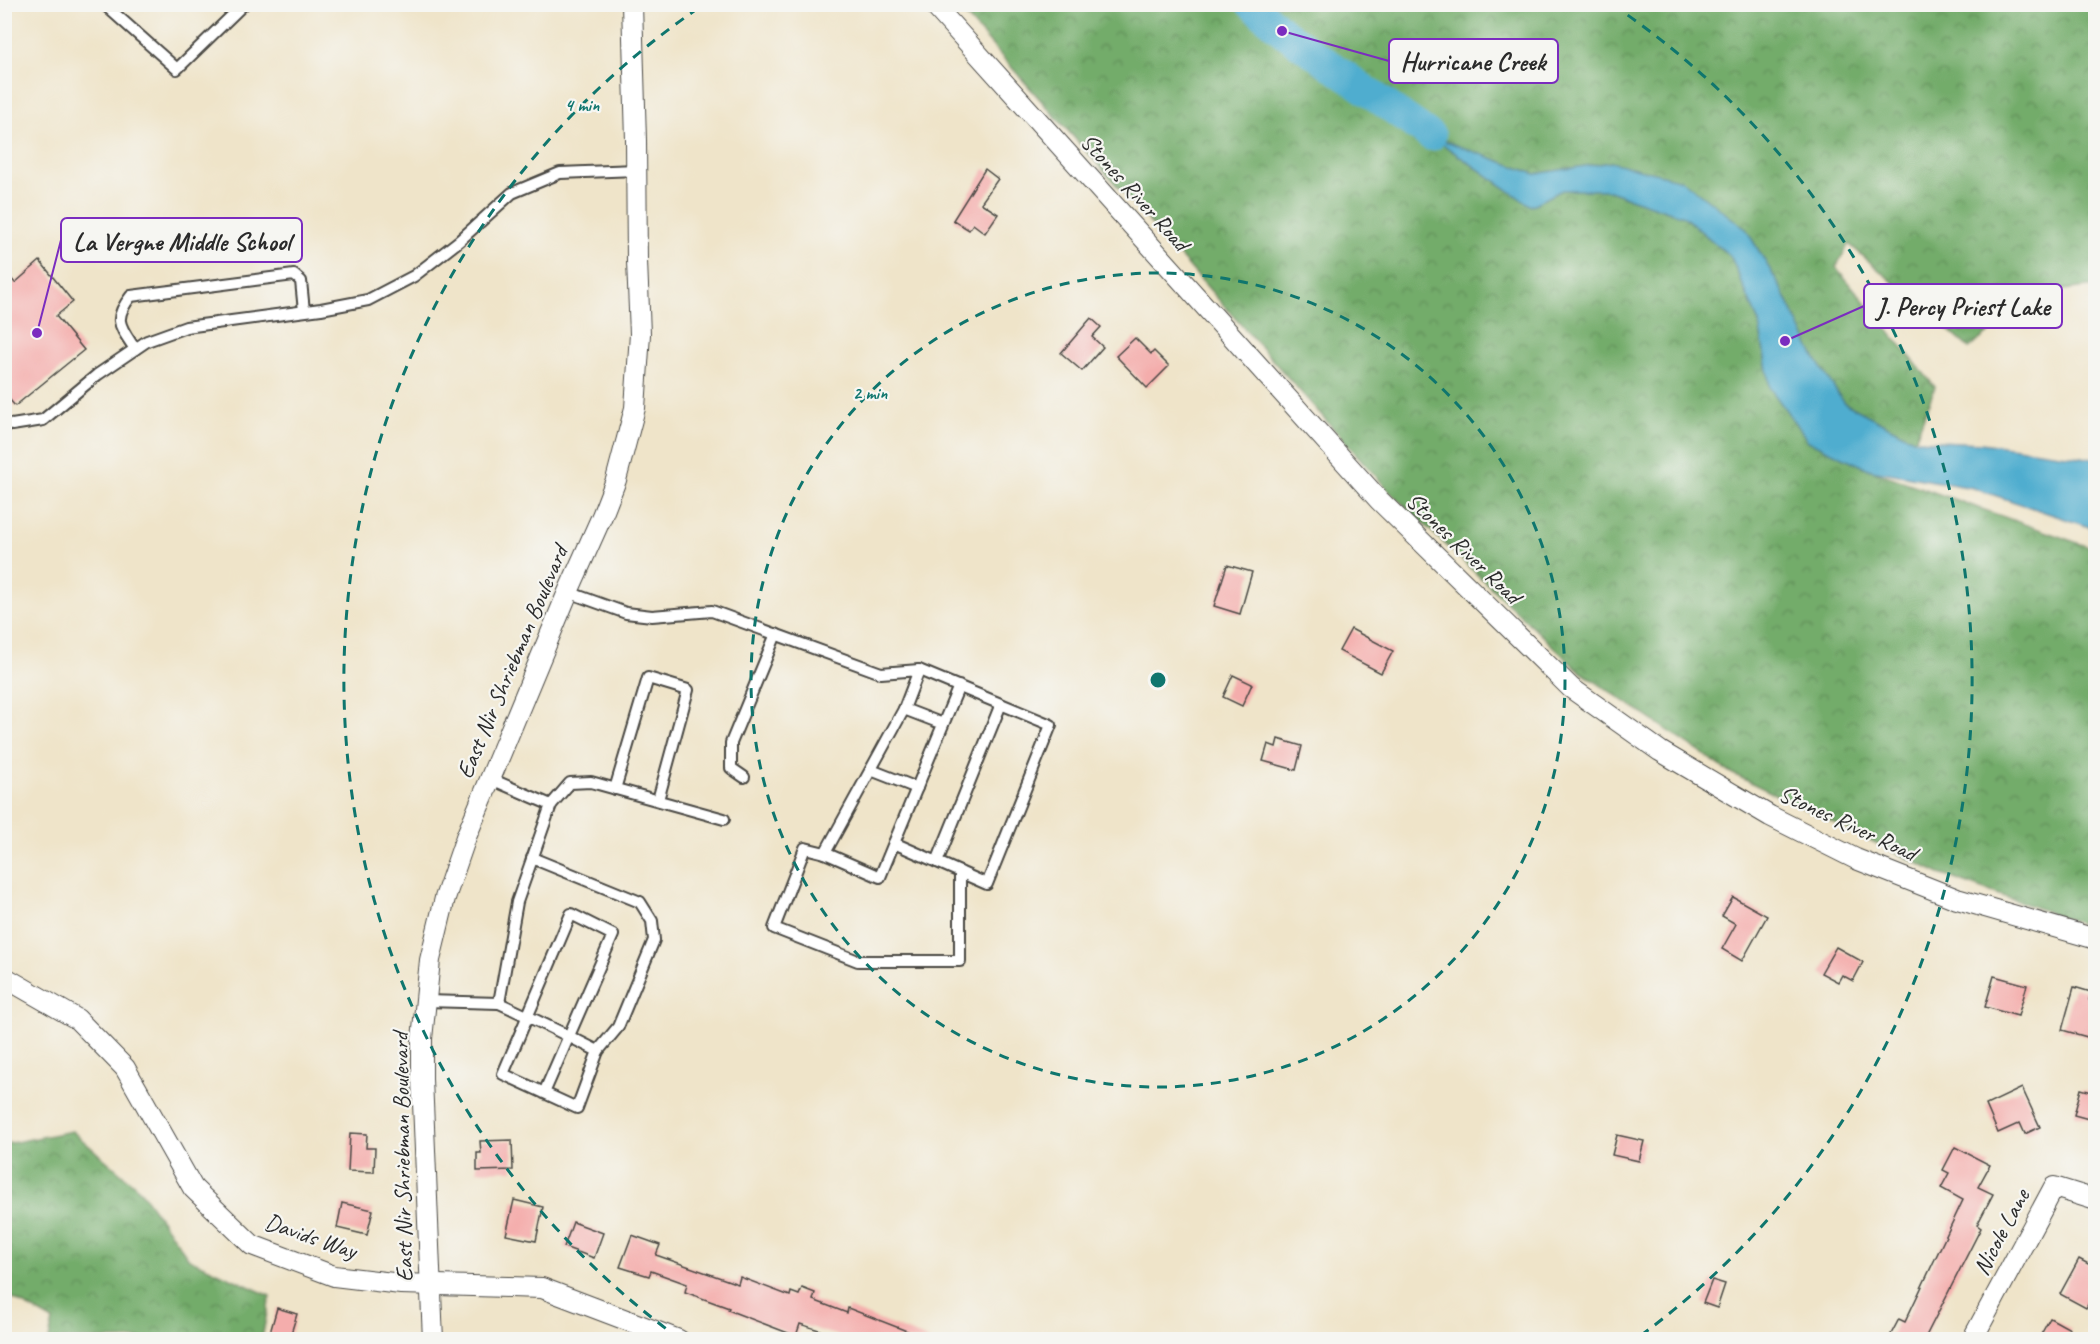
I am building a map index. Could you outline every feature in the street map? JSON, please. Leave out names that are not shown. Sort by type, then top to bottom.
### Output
[{"type":"street","name":"East Nir Shriebman Boulevard","points":[[433,1340],[422,1079],[422,1039],[430,960],[445,898],[466,837],[602,516],[616,480],[635,408],[640,334],[632,4]]},
{"type":"street","name":"Stones River Road","points":[[933,4],[1379,500],[1570,688],[1660,751],[1770,816],[1856,859],[1957,899],[2096,939]]},
{"type":"street","name":"Davids Way","points":[[4,977],[77,1019],[125,1068],[193,1188],[252,1245],[334,1276],[401,1284],[542,1288],[679,1340]]},
{"type":"street","name":"Nicole Lane","points":[[1972,1340],[2054,1187],[2096,1200]]},
{"type":"lane","points":[[105,5],[177,69],[244,4]]},
{"type":"lane","points":[[4,423],[12,425],[43,420],[97,375],[147,341],[186,327],[368,300],[414,276],[459,242],[512,194],[560,173],[636,171]]},
{"type":"lane","points":[[135,349],[120,325],[120,309],[131,296],[294,274],[301,281],[304,311]]},
{"type":"lane","points":[[568,592],[626,613],[652,616],[712,610],[881,674],[919,670],[1051,725],[987,884],[894,843]]},
{"type":"lane","points":[[744,777],[731,768],[731,743],[776,634]]},
{"type":"lane","points":[[825,853],[904,709],[919,670]]},
{"type":"lane","points":[[615,789],[648,678],[688,690],[658,800]]},
{"type":"lane","points":[[959,686],[880,877],[825,853],[805,848],[774,928],[858,961],[960,961],[960,872]]},
{"type":"lane","points":[[937,862],[1001,704]]},
{"type":"lane","points":[[904,709],[943,724]]},
{"type":"lane","points":[[871,770],[917,788]]},
{"type":"lane","points":[[491,779],[551,805]]},
{"type":"lane","points":[[499,1003],[517,902],[551,805],[570,783],[591,782],[724,819]]},
{"type":"lane","points":[[532,858],[640,902],[652,921],[654,940],[618,1027],[598,1051],[577,1108],[544,1093],[503,1074],[571,914],[613,935],[544,1093]]},
{"type":"lane","points":[[426,1001],[499,1003],[598,1051]]},
{"type":"green space","points":[[956,5],[2095,5],[2095,286],[2040,293],[1969,348],[1849,244],[1836,267],[1935,387],[1915,440],[1844,403],[1816,360],[1782,290],[1746,229],[1611,162],[1535,174],[1433,138],[1531,206],[1562,190],[1606,190],[1683,216],[1731,257],[1759,323],[1770,388],[1808,441],[1871,470],[2095,549],[2095,927],[1940,874],[1731,773],[1578,670],[1390,492]]},
{"type":"green space","points":[[72,1131],[139,1189],[189,1259],[270,1296],[262,1339],[49,1339],[53,1321],[5,1294],[5,1144]]},
{"type":"water","points":[[1431,136],[1535,174],[1611,162],[1682,180],[1746,229],[1782,290],[1816,360],[1844,403],[1915,440],[1981,443],[2095,459],[2095,529],[1973,488],[1871,470],[1808,441],[1770,388],[1759,323],[1731,257],[1683,216],[1606,190],[1562,190],[1531,206]]},
{"type":"building","points":[[985,169],[998,179],[981,203],[998,214],[985,233],[973,224],[969,230],[953,220]]},
{"type":"building","points":[[40,261],[73,302],[56,316],[84,350],[15,406],[4,393],[4,270],[15,283]]},
{"type":"building","points":[[1091,318],[1101,327],[1092,337],[1103,347],[1082,371],[1061,353]]},
{"type":"building","points":[[1135,338],[1151,354],[1154,351],[1169,366],[1147,388],[1116,356]]},
{"type":"building","points":[[1227,565],[1252,572],[1240,614],[1214,606]]},
{"type":"building","points":[[1351,629],[1393,651],[1381,673],[1339,651]]},
{"type":"building","points":[[1233,675],[1252,684],[1242,706],[1223,697]]},
{"type":"building","points":[[1278,739],[1302,746],[1296,770],[1263,761],[1268,744],[1276,747]]},
{"type":"building","points":[[1733,897],[1767,916],[1742,961],[1722,949],[1736,924],[1722,916]]},
{"type":"building","points":[[1836,947],[1863,962],[1853,981],[1842,975],[1838,982],[1821,973]]},
{"type":"building","points":[[1994,976],[2027,985],[2018,1016],[1985,1007]]},
{"type":"building","points":[[2074,987],[2091,992],[2089,1000],[2096,1002],[2096,1024],[2091,1038],[2062,1030]]},
{"type":"building","points":[[2022,1088],[2040,1127],[2025,1134],[2020,1123],[1998,1133],[1986,1105]]},
{"type":"building","points":[[2081,1089],[2096,1093],[2096,1121],[2074,1115]]},
{"type":"building","points":[[350,1133],[367,1134],[366,1148],[375,1148],[374,1172],[348,1171]]},
{"type":"building","points":[[1617,1135],[1644,1141],[1639,1161],[1612,1155]]},
{"type":"building","points":[[512,1140],[513,1170],[477,1171],[477,1153],[481,1153],[480,1141]]},
{"type":"building","points":[[1955,1147],[1990,1165],[1978,1187],[1993,1194],[1977,1225],[1981,1228],[1924,1340],[1888,1340],[1899,1319],[1905,1322],[1963,1200],[1941,1188],[1949,1173],[1943,1170]]},
{"type":"building","points":[[514,1200],[543,1207],[536,1241],[506,1235]]},
{"type":"building","points":[[342,1203],[373,1210],[367,1235],[337,1228]]},
{"type":"building","points":[[573,1222],[603,1233],[594,1258],[564,1247]]},
{"type":"building","points":[[632,1235],[660,1245],[656,1255],[738,1284],[740,1277],[790,1296],[791,1292],[799,1295],[802,1288],[815,1293],[813,1300],[847,1313],[848,1308],[930,1340],[850,1340],[800,1324],[796,1336],[685,1292],[687,1284],[651,1271],[649,1276],[620,1267]]},
{"type":"building","points":[[2079,1259],[2096,1268],[2096,1290],[2086,1308],[2060,1294]]},
{"type":"building","points":[[1712,1280],[1725,1284],[1717,1308],[1703,1303]]},
{"type":"building","points":[[277,1308],[297,1314],[289,1340],[268,1340]]},
{"type":"building","points":[[2050,1318],[2070,1329],[2064,1340],[2038,1340]]},
{"type":"waterway","points":[[1251,4],[1282,31],[1431,136]]},
{"type":"place","name":"Hurricane Creek","points":[[1282,31]]},
{"type":"place","name":"La Vergne Middle School","points":[[37,333]]},
{"type":"place","name":"J. Percy Priest Lake","points":[[1785,341]]}]
